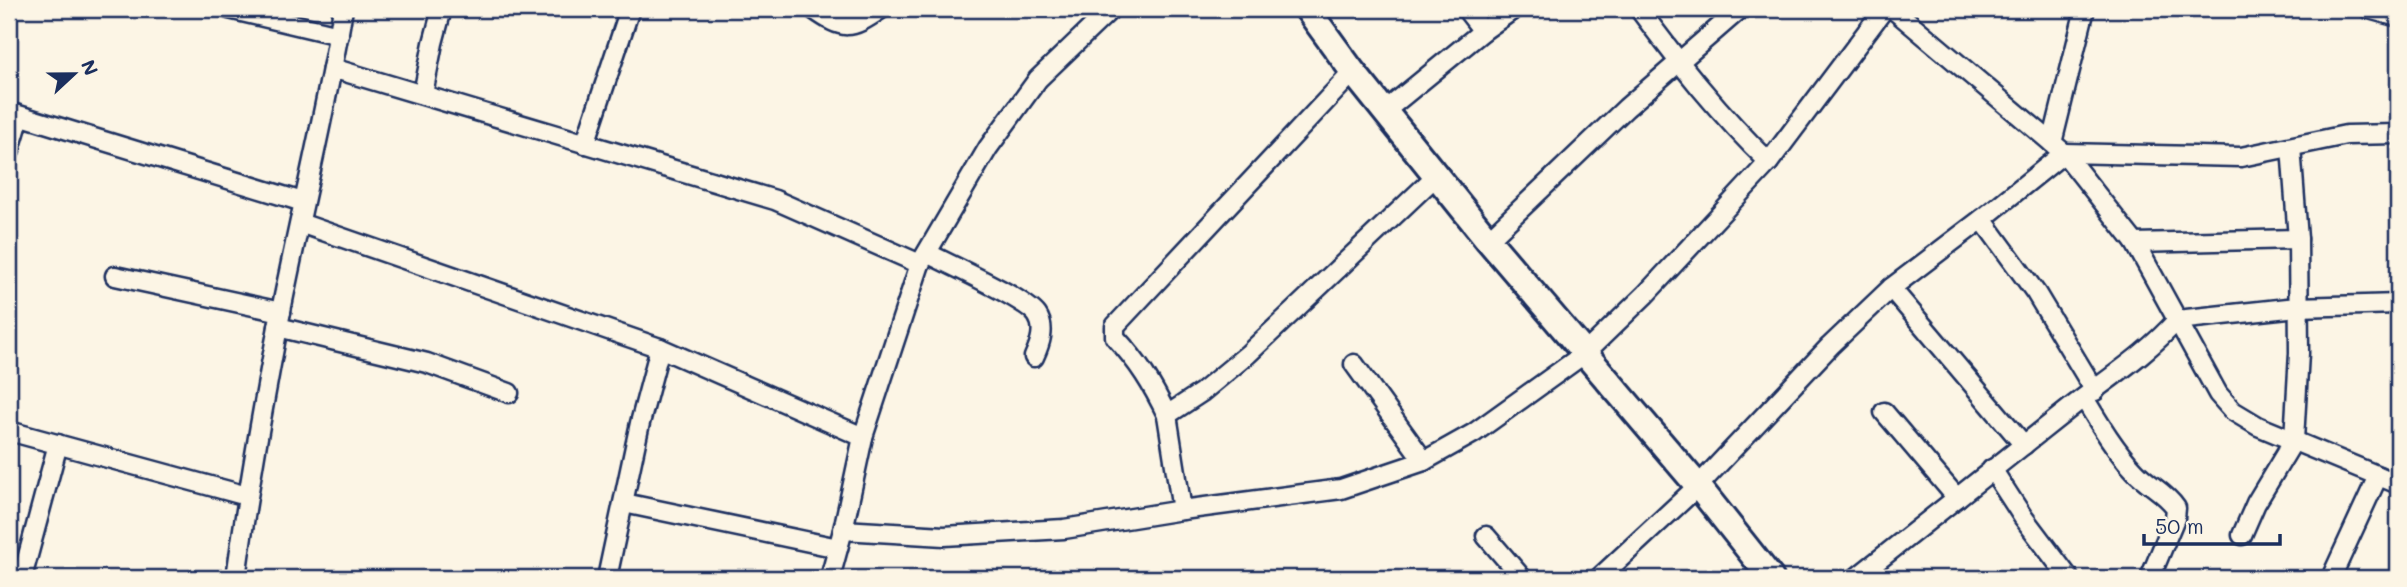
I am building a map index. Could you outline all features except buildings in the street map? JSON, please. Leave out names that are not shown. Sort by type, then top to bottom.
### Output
[{"type":"street","points":[[229,9],[339,35]]},
{"type":"street","points":[[236,578],[247,496],[279,319],[320,133],[343,9]]},
{"type":"street","points":[[424,94],[442,9]]},
{"type":"street","points":[[585,144],[630,9]]},
{"type":"street","points":[[814,9],[841,26],[851,26],[863,22],[881,9]]},
{"type":"street","points":[[830,578],[863,437],[923,258],[988,148],[1038,79],[1111,9]]},
{"type":"street","points":[[1307,9],[1353,72],[1488,240],[1698,486],[1771,578]]},
{"type":"street","points":[[1466,9],[1483,31]]},
{"type":"street","points":[[1385,111],[1514,9]]},
{"type":"street","points":[[1639,9],[1679,63],[1734,128],[1769,162]]},
{"type":"street","points":[[1488,240],[1626,108],[1740,9]]},
{"type":"street","points":[[624,503],[841,539],[944,536],[1064,529],[1182,509],[1341,489],[1424,461],[1474,433],[1584,354],[1646,295],[1769,162],[1884,9]]},
{"type":"street","points":[[1893,9],[2058,148],[2136,243],[2218,394],[2234,411],[2258,426],[2398,484]]},
{"type":"street","points":[[1599,578],[1698,486],[1830,346],[1891,288],[1982,219],[2058,148],[2085,9]]},
{"type":"street","points":[[2369,9],[2398,17]]},
{"type":"street","points":[[332,68],[775,200],[923,258],[1011,297],[1037,314],[1041,325],[1041,341],[1034,357]]},
{"type":"street","points":[[1182,509],[1167,415],[1144,372],[1115,337],[1115,326],[1353,72]]},
{"type":"street","points":[[9,153],[14,114],[303,202]]},
{"type":"street","points":[[2058,148],[2241,158],[2346,135],[2398,134]]},
{"type":"street","points":[[2242,535],[2256,503],[2294,440],[2299,353],[2298,239],[2291,147]]},
{"type":"street","points":[[1167,415],[1202,392],[1248,354],[1437,175]]},
{"type":"street","points":[[1982,219],[2036,293],[2089,394],[2102,427],[2136,472],[2169,498],[2176,508],[2175,518],[2150,578]]},
{"type":"street","points":[[300,223],[660,348],[863,437]]},
{"type":"street","points":[[2136,243],[2298,239]]},
{"type":"street","points":[[115,275],[279,319],[427,363],[509,393]]},
{"type":"street","points":[[1891,288],[2024,445]]},
{"type":"street","points":[[1856,578],[2165,333],[2177,320],[2297,307],[2398,304]]},
{"type":"street","points":[[607,578],[640,423],[660,348]]},
{"type":"street","points":[[1354,364],[1424,461]]},
{"type":"street","points":[[1884,412],[1957,498]]},
{"type":"street","points":[[9,431],[247,496]]},
{"type":"street","points":[[22,578],[58,444]]},
{"type":"street","points":[[1992,469],[2023,517],[2069,578]]},
{"type":"street","points":[[2331,578],[2378,476]]},
{"type":"street","points":[[1486,536],[1522,578]]}]
